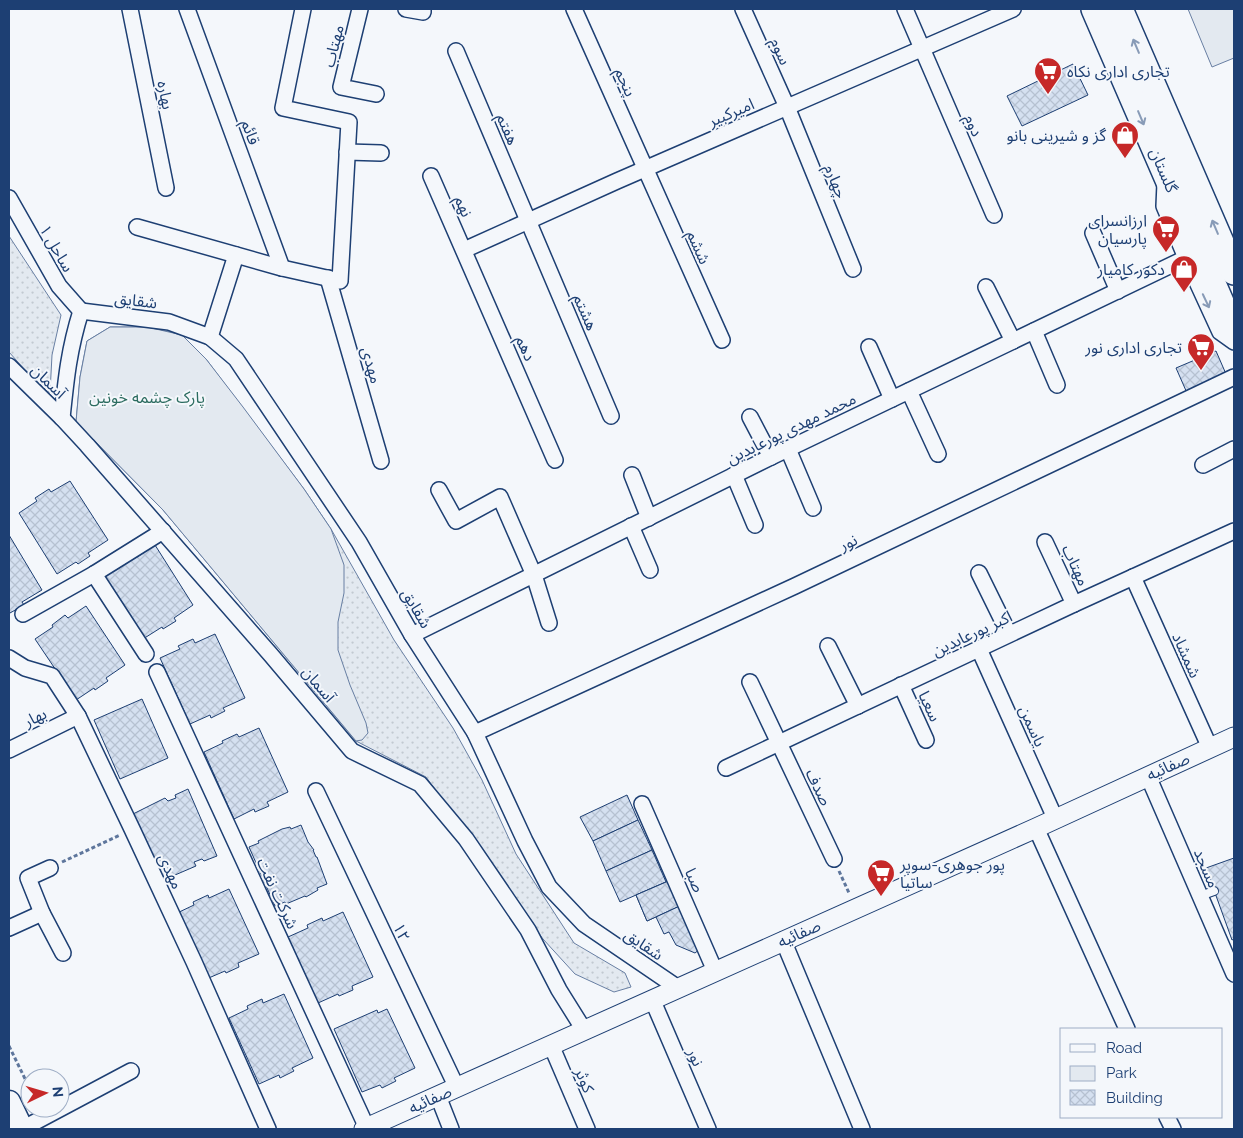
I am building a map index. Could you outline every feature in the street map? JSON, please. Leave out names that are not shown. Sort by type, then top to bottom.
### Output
[{"type":"main road","name":"گلستان","points":[[1094,9],[1166,174],[1225,283],[1234,332]]},
{"type":"main road","name":"گلستان","points":[[1120,9],[1234,272]]},
{"type":"main road","points":[[9,1102],[22,1129]]},
{"type":"street","name":"بهاره","points":[[130,9],[166,188]]},
{"type":"street","name":"قائم","points":[[187,9],[282,268]]},
{"type":"street","points":[[137,227],[282,268],[340,281],[348,122],[283,108],[303,9]]},
{"type":"street","name":"مهتاب","points":[[360,9],[341,86],[376,94]]},
{"type":"street","points":[[406,9],[423,12],[423,9]]},
{"type":"street","name":"پنجم","points":[[574,9],[645,169]]},
{"type":"street","name":"سوم","points":[[743,9],[786,107]]},
{"type":"street","name":"دوم","points":[[905,9],[994,215]]},
{"type":"street","name":"امیرکبیر","points":[[464,250],[786,107],[1013,9]]},
{"type":"street","name":"هفتم","points":[[456,51],[528,221]]},
{"type":"street","name":"چهارم","points":[[786,107],[853,269]]},
{"type":"street","points":[[347,152],[381,153]]},
{"type":"street","name":"ششم","points":[[645,169],[722,340]]},
{"type":"street","points":[[1166,174],[1164,206],[1220,332],[1234,342]]},
{"type":"street","name":"نهم","points":[[431,176],[464,250]]},
{"type":"street","name":"ساحل ۱","points":[[9,198],[59,286],[81,311]]},
{"type":"street","name":"هشتم","points":[[528,221],[611,416]]},
{"type":"street","points":[[1093,234],[1118,291]]},
{"type":"street","name":"دهم","points":[[464,250],[556,460]]},
{"type":"street","points":[[210,337],[236,255]]},
{"type":"street","name":"محمد مهدی پورعابدین","points":[[412,635],[734,475],[1186,258]]},
{"type":"street","name":"مهدی","points":[[328,278],[381,461]]},
{"type":"street","points":[[986,287],[1013,341]]},
{"type":"street","points":[[62,418],[66,366],[81,311]]},
{"type":"street","name":"شقایق","points":[[81,311],[169,322],[210,337],[236,358],[359,542],[412,635],[475,733],[525,841],[549,887],[584,924],[678,988]]},
{"type":"street","points":[[1034,331],[1057,385]]},
{"type":"street","points":[[868,347],[892,399]]},
{"type":"street","name":"آسمان","points":[[9,366],[62,418],[163,531],[352,751],[420,784],[466,839],[528,930],[559,990],[584,1030]]},
{"type":"street","name":"نور","points":[[475,733],[795,586],[1234,377]]},
{"type":"street","points":[[909,390],[938,454]]},
{"type":"street","points":[[750,417],[771,457]]},
{"type":"street","points":[[788,449],[813,508]]},
{"type":"street","points":[[1203,465],[1234,449]]},
{"type":"street","points":[[632,475],[648,518]]},
{"type":"street","points":[[734,475],[755,525]]},
{"type":"street","points":[[439,490],[456,521],[500,497],[534,575],[549,623]]},
{"type":"street","points":[[632,526],[650,570]]},
{"type":"street","points":[[23,614],[94,574],[163,531]]},
{"type":"street","name":"اکبر پورعابدین","points":[[726,768],[1234,531]]},
{"type":"street","name":"مهتاب","points":[[1045,542],[1074,604]]},
{"type":"street","points":[[979,573],[1010,634]]},
{"type":"street","points":[[94,574],[146,654]]},
{"type":"street","name":"شمشاد","points":[[1133,577],[1210,748]]},
{"type":"street","points":[[828,646],[858,706]]},
{"type":"street","name":"یاسمن","points":[[979,649],[1055,818]]},
{"type":"street","name":"مهدی","points":[[9,658],[25,668],[52,676],[78,716],[194,962],[268,1129]]},
{"type":"street","name":"شرکت نفت","points":[[157,672],[365,1129]]},
{"type":"street","name":"صدف","points":[[750,682],[834,859]]},
{"type":"street","name":"سعیا","points":[[901,686],[926,740]]},
{"type":"street","name":"بهار","points":[[9,750],[78,716]]},
{"type":"street","name":"صفائیه","points":[[365,1129],[1036,828],[1234,737]]},
{"type":"street","name":"مسجد","points":[[1148,776],[1207,893],[1234,974]]},
{"type":"street","name":"۱۲","points":[[316,791],[456,1088]]},
{"type":"street","name":"صبا","points":[[642,804],[715,971]]},
{"type":"street","points":[[1036,828],[1127,1028]]},
{"type":"street","points":[[50,868],[28,878],[42,913],[63,953]]},
{"type":"street","points":[[9,928],[42,913]]},
{"type":"street","points":[[783,940],[862,1129]]},
{"type":"street","name":"نور","points":[[652,1000],[708,1129]]},
{"type":"street","name":"کوثر","points":[[551,1045],[587,1129]]},
{"type":"street","points":[[22,1129],[131,1071]]},
{"type":"street","points":[[438,1096],[451,1129]]},
{"type":"path","points":[[50,868],[132,829]]},
{"type":"path","points":[[834,859],[856,908]]},
{"type":"path","points":[[9,1046],[20,1069]]},
{"type":"green space","points":[[1188,9],[1234,9],[1234,58],[1212,67]]},
{"type":"green space","points":[[9,236],[61,315],[52,355],[50,393],[32,378],[9,352]]},
{"type":"green space","name":"پارک چشمه خونین","points":[[110,327],[147,327],[182,335],[206,359],[304,489],[331,529],[394,640],[453,728],[482,780],[516,854],[574,943],[625,973],[631,987],[614,992],[575,974],[543,939],[426,777],[356,741],[163,510],[76,422],[80,377],[87,341]]},
{"type":"green space","name":"پارک چشمه خونین","points":[[110,327],[147,327],[182,335],[206,359],[243,407],[304,489],[331,529],[344,565],[344,593],[338,622],[338,650],[366,723],[368,733],[362,740],[356,741],[163,510],[76,422],[80,377],[87,341]]},
{"type":"building","name":"تجاری اداری نکاه","points":[[1073,64],[1088,95],[1022,126],[1007,96]]},
{"type":"building","name":"تجاری اداری نور","points":[[1216,351],[1226,374],[1187,393],[1176,368]]},
{"type":"building","points":[[70,481],[108,540],[88,553],[90,556],[78,564],[76,562],[57,574],[19,513],[37,501],[35,498],[49,489],[51,492]]},
{"type":"building","points":[[9,535],[42,590],[22,602],[24,605],[10,613],[9,611]]},
{"type":"building","points":[[155,545],[193,605],[174,618],[176,621],[143,639],[104,577],[122,566],[121,563],[135,554],[137,557]]},
{"type":"building","points":[[86,606],[125,665],[106,678],[108,681],[76,700],[35,639],[53,627],[52,625],[65,615],[68,618]]},
{"type":"building","points":[[215,634],[245,698],[223,708],[225,711],[211,718],[210,715],[190,724],[160,658],[180,649],[178,646],[193,639],[195,643]]},
{"type":"building","points":[[142,699],[168,758],[120,779],[94,720]]},
{"type":"building","points":[[259,728],[288,792],[267,802],[269,806],[255,812],[254,809],[234,819],[204,752],[237,734],[239,737]]},
{"type":"building","points":[[188,789],[217,856],[204,861],[202,859],[194,862],[196,866],[161,881],[154,859],[133,814],[165,798],[168,801],[176,798],[175,795]]},
{"type":"building","points":[[627,795],[638,820],[593,841],[580,817]]},
{"type":"building","points":[[638,820],[652,850],[606,871],[593,841]]},
{"type":"building","points":[[301,825],[308,842],[314,850],[327,884],[317,888],[318,890],[306,897],[275,906],[249,847],[282,829],[290,827],[291,829]]},
{"type":"building","points":[[652,850],[666,882],[620,902],[606,871]]},
{"type":"building","points":[[1234,858],[1234,939],[1232,940],[1206,868]]},
{"type":"building","points":[[673,879],[684,904],[647,921],[636,895]]},
{"type":"building","points":[[673,879],[684,904],[647,921],[636,895]]},
{"type":"building","points":[[229,889],[259,954],[238,963],[239,967],[204,980],[175,914],[194,905],[193,902],[208,895],[209,898]]},
{"type":"building","points":[[684,904],[700,949],[695,953],[676,945],[669,932],[664,934],[656,917]]},
{"type":"building","points":[[343,912],[373,977],[352,986],[353,990],[318,1003],[288,937],[308,928],[307,925],[322,918],[323,921]]},
{"type":"building","points":[[284,994],[313,1058],[292,1068],[294,1071],[280,1078],[279,1075],[259,1084],[229,1018],[248,1009],[247,1006],[262,999],[263,1003]]},
{"type":"building","points":[[387,1009],[415,1068],[394,1078],[396,1081],[382,1088],[380,1085],[362,1092],[334,1029],[377,1010],[378,1013]]},
{"type":"place","name":"تجاری اداری نکاه","points":[[1048,95]]},
{"type":"place","name":"گز و شیرینی بانو","points":[[1125,159]]},
{"type":"place","name":"ارزانسرای پارسیان","points":[[1166,253]]},
{"type":"place","name":"دکور کامیار","points":[[1184,293]]},
{"type":"place","name":"تجاری اداری نور","points":[[1201,371]]},
{"type":"place","name":"پور جوهری-سوپر ساتیا","points":[[881,897]]}]
